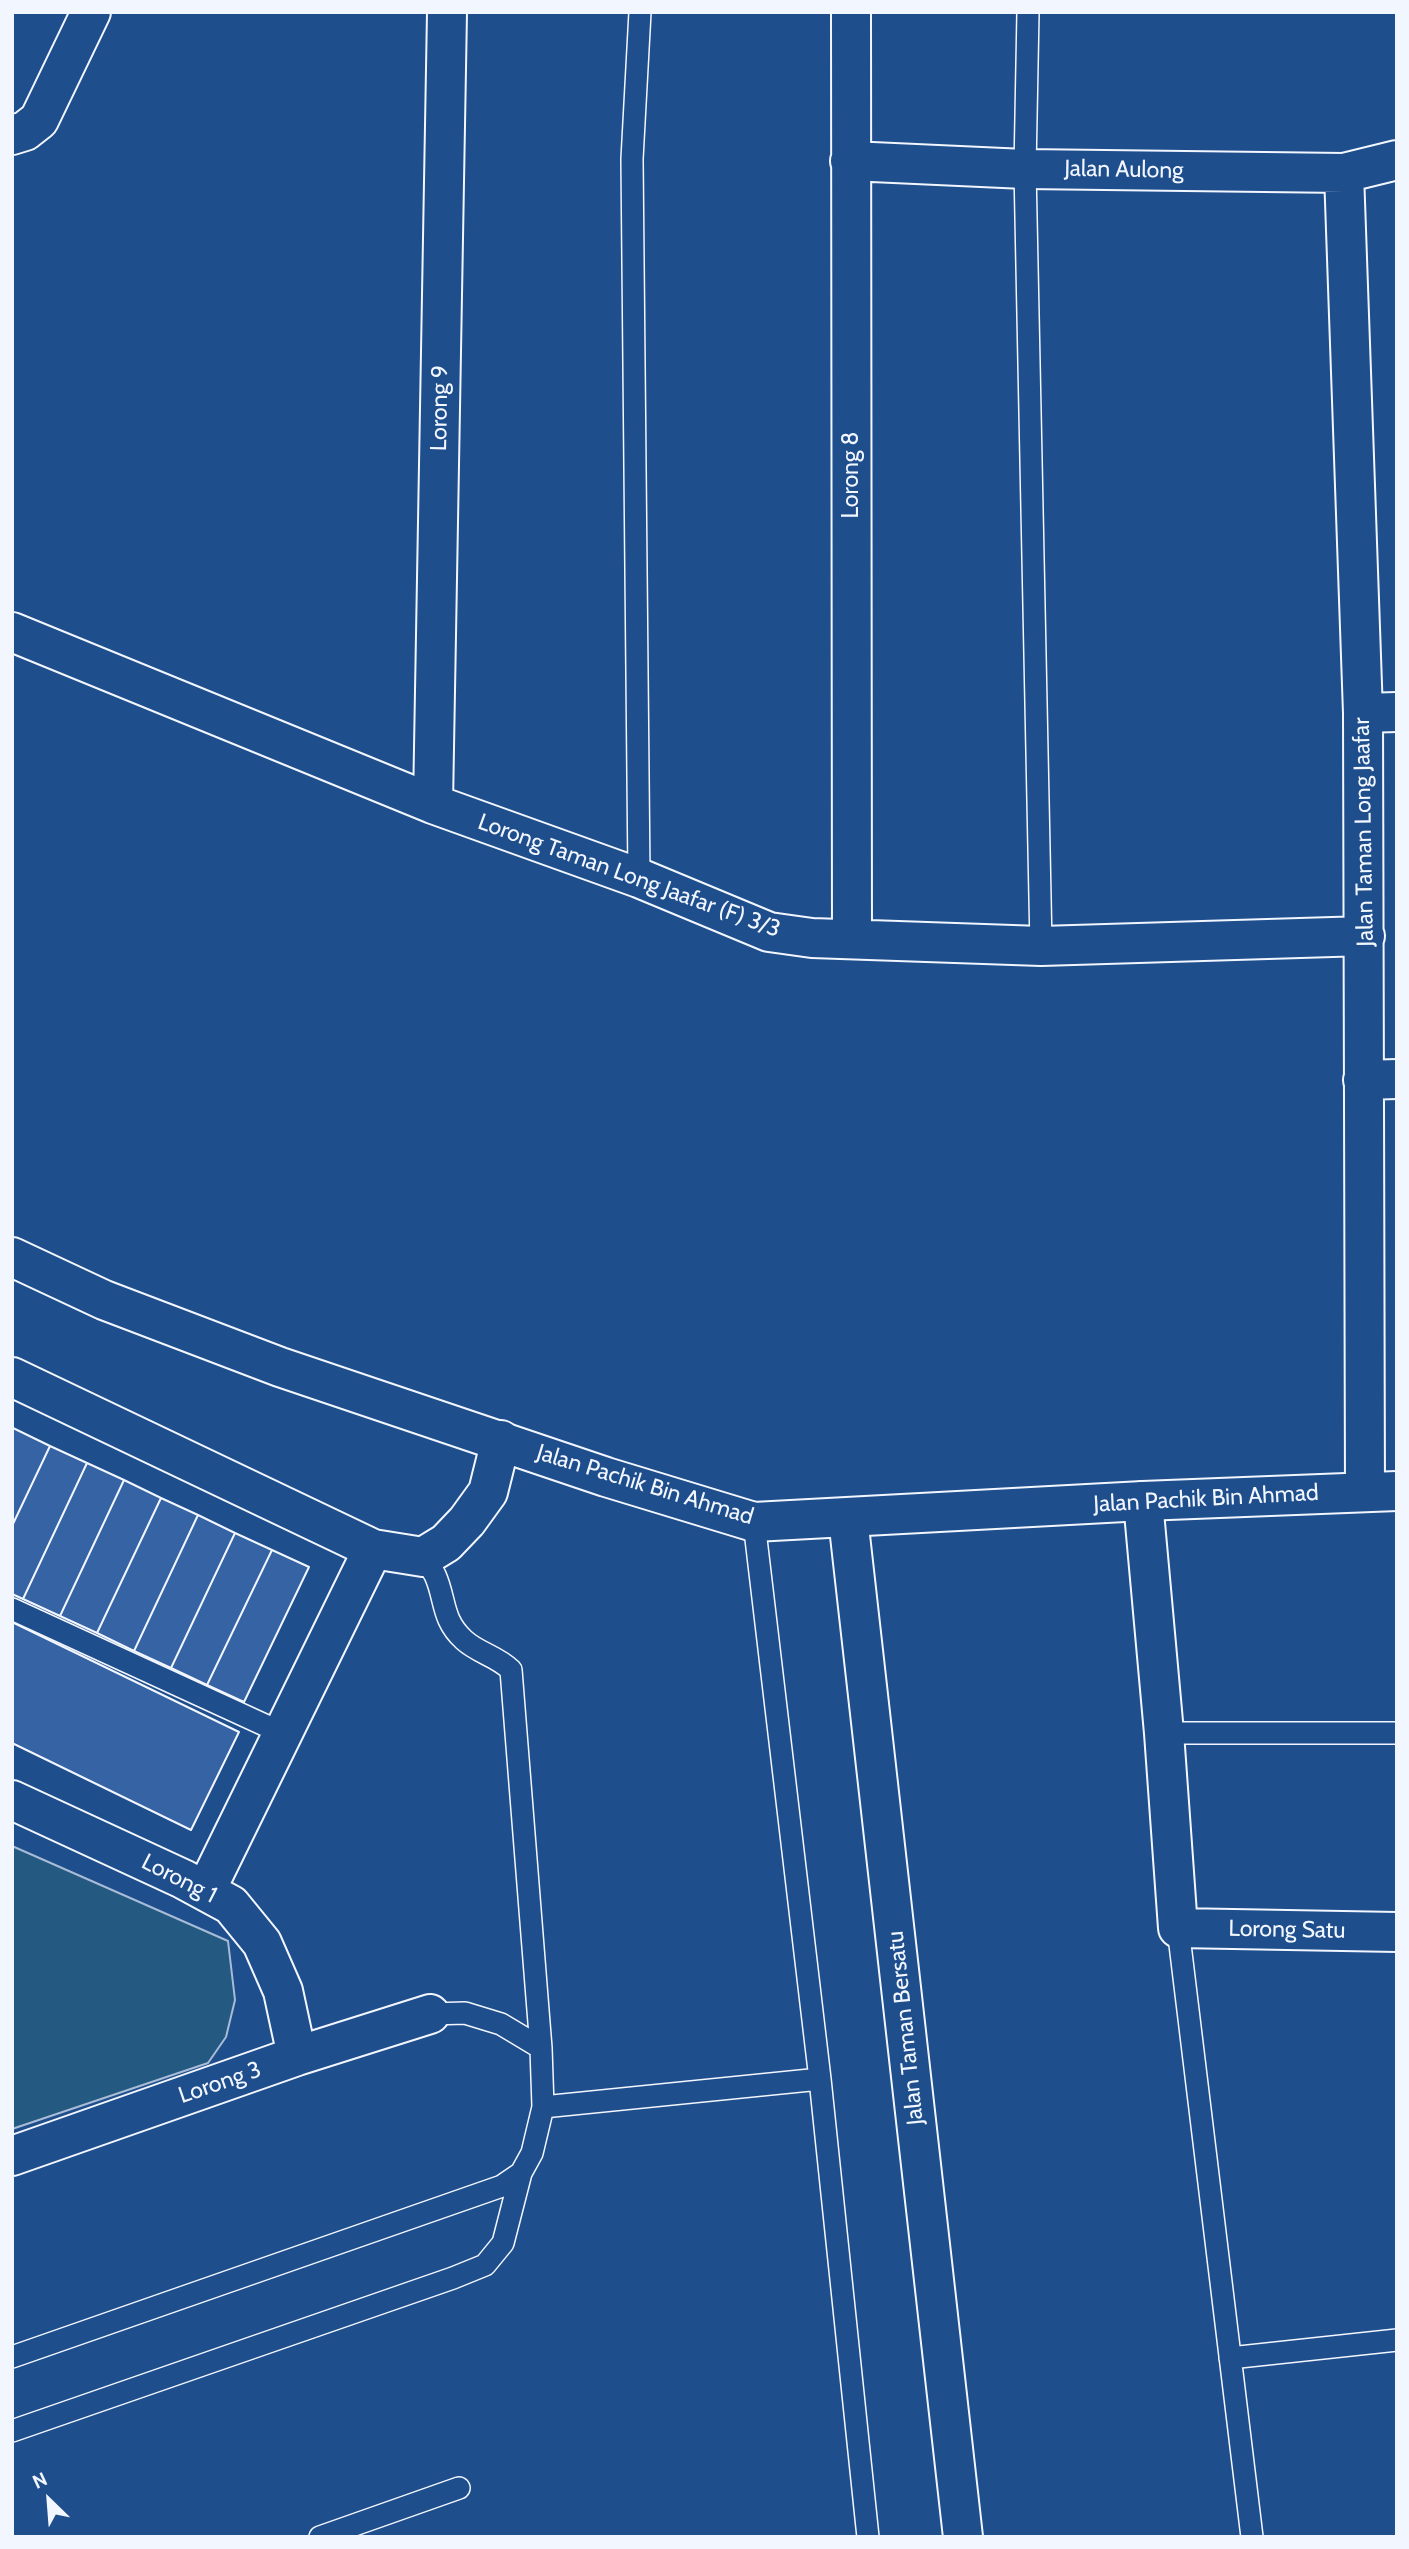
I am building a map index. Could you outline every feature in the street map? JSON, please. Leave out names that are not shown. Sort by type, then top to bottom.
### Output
[{"type":"street","points":[[19,133],[40,120],[91,12]]},
{"type":"street","name":"Lorong 9","points":[[433,804],[447,12]]},
{"type":"street","name":"Lorong 8","points":[[851,12],[852,938]]},
{"type":"street","name":"Jalan Aulong","points":[[850,161],[1025,169],[1344,173],[1397,160]]},
{"type":"street","name":"Jalan Taman Long Jaafar","points":[[1344,173],[1380,713],[1365,936],[1380,1080],[1381,1491]]},
{"type":"street","name":"Lorong Taman Long Jaafar (F) 3/3","points":[[12,632],[433,804],[639,878],[769,932],[812,937],[1041,946],[1365,936]]},
{"type":"street","name":"Jalan Pachik Bin Ahmad","points":[[12,1257],[104,1300],[280,1367],[606,1477],[754,1522],[1381,1491]]},
{"type":"street","points":[[12,1377],[373,1549],[423,1557],[446,1542],[467,1521],[488,1492],[501,1440]]},
{"type":"street","points":[[1143,1501],[1178,1928]]},
{"type":"street","name":"Jalan Taman Bersatu","points":[[848,1518],[963,2537]]},
{"type":"street","points":[[206,1890],[373,1549]]},
{"type":"street","name":"Lorong 1","points":[[12,1800],[206,1890],[231,1905],[262,1943],[283,1991],[297,2056]]},
{"type":"street","name":"Lorong Satu","points":[[1178,1928],[1397,1932]]},
{"type":"street","name":"Lorong 3","points":[[12,2156],[297,2056],[429,2014]]},
{"type":"lane","points":[[639,878],[632,159],[640,12]]},
{"type":"lane","points":[[1028,12],[1025,169],[1041,946]]},
{"type":"lane","points":[[754,1522],[820,2079],[868,2537]]},
{"type":"lane","points":[[12,2431],[453,2278],[485,2265],[503,2243],[521,2173],[532,2153],[543,2106],[541,2048],[511,1670],[500,1659],[465,1641],[452,1625],[443,1605],[436,1577],[423,1557]]},
{"type":"lane","points":[[12,1609],[282,1732]]},
{"type":"lane","points":[[1164,1733],[1397,1733]]},
{"type":"lane","points":[[1178,1928],[1252,2537]]},
{"type":"lane","points":[[429,2014],[465,2013],[501,2024],[541,2048]]},
{"type":"lane","points":[[543,2106],[820,2079]]},
{"type":"lane","points":[[12,2357],[502,2186],[521,2173]]},
{"type":"lane","points":[[1230,2358],[1397,2340]]},
{"type":"lane","points":[[320,2537],[460,2488]]},
{"type":"shaded area","points":[[12,1846],[228,1941],[235,2000],[226,2037],[208,2063],[12,2129]]},
{"type":"building","points":[[13,1428],[50,1446],[12,1526],[12,1431]]},
{"type":"building","points":[[50,1446],[87,1463],[23,1599],[12,1594],[12,1526]]},
{"type":"building","points":[[87,1463],[124,1480],[60,1616],[23,1599]]},
{"type":"building","points":[[124,1480],[161,1498],[97,1633],[60,1616]]},
{"type":"building","points":[[161,1498],[198,1515],[134,1651],[97,1633]]},
{"type":"building","points":[[198,1515],[235,1533],[171,1668],[134,1651]]},
{"type":"building","points":[[235,1533],[272,1550],[207,1685],[171,1668]]},
{"type":"building","points":[[272,1550],[309,1567],[244,1702],[207,1685]]},
{"type":"building","points":[[12,1622],[239,1732],[191,1830],[12,1743]]}]
